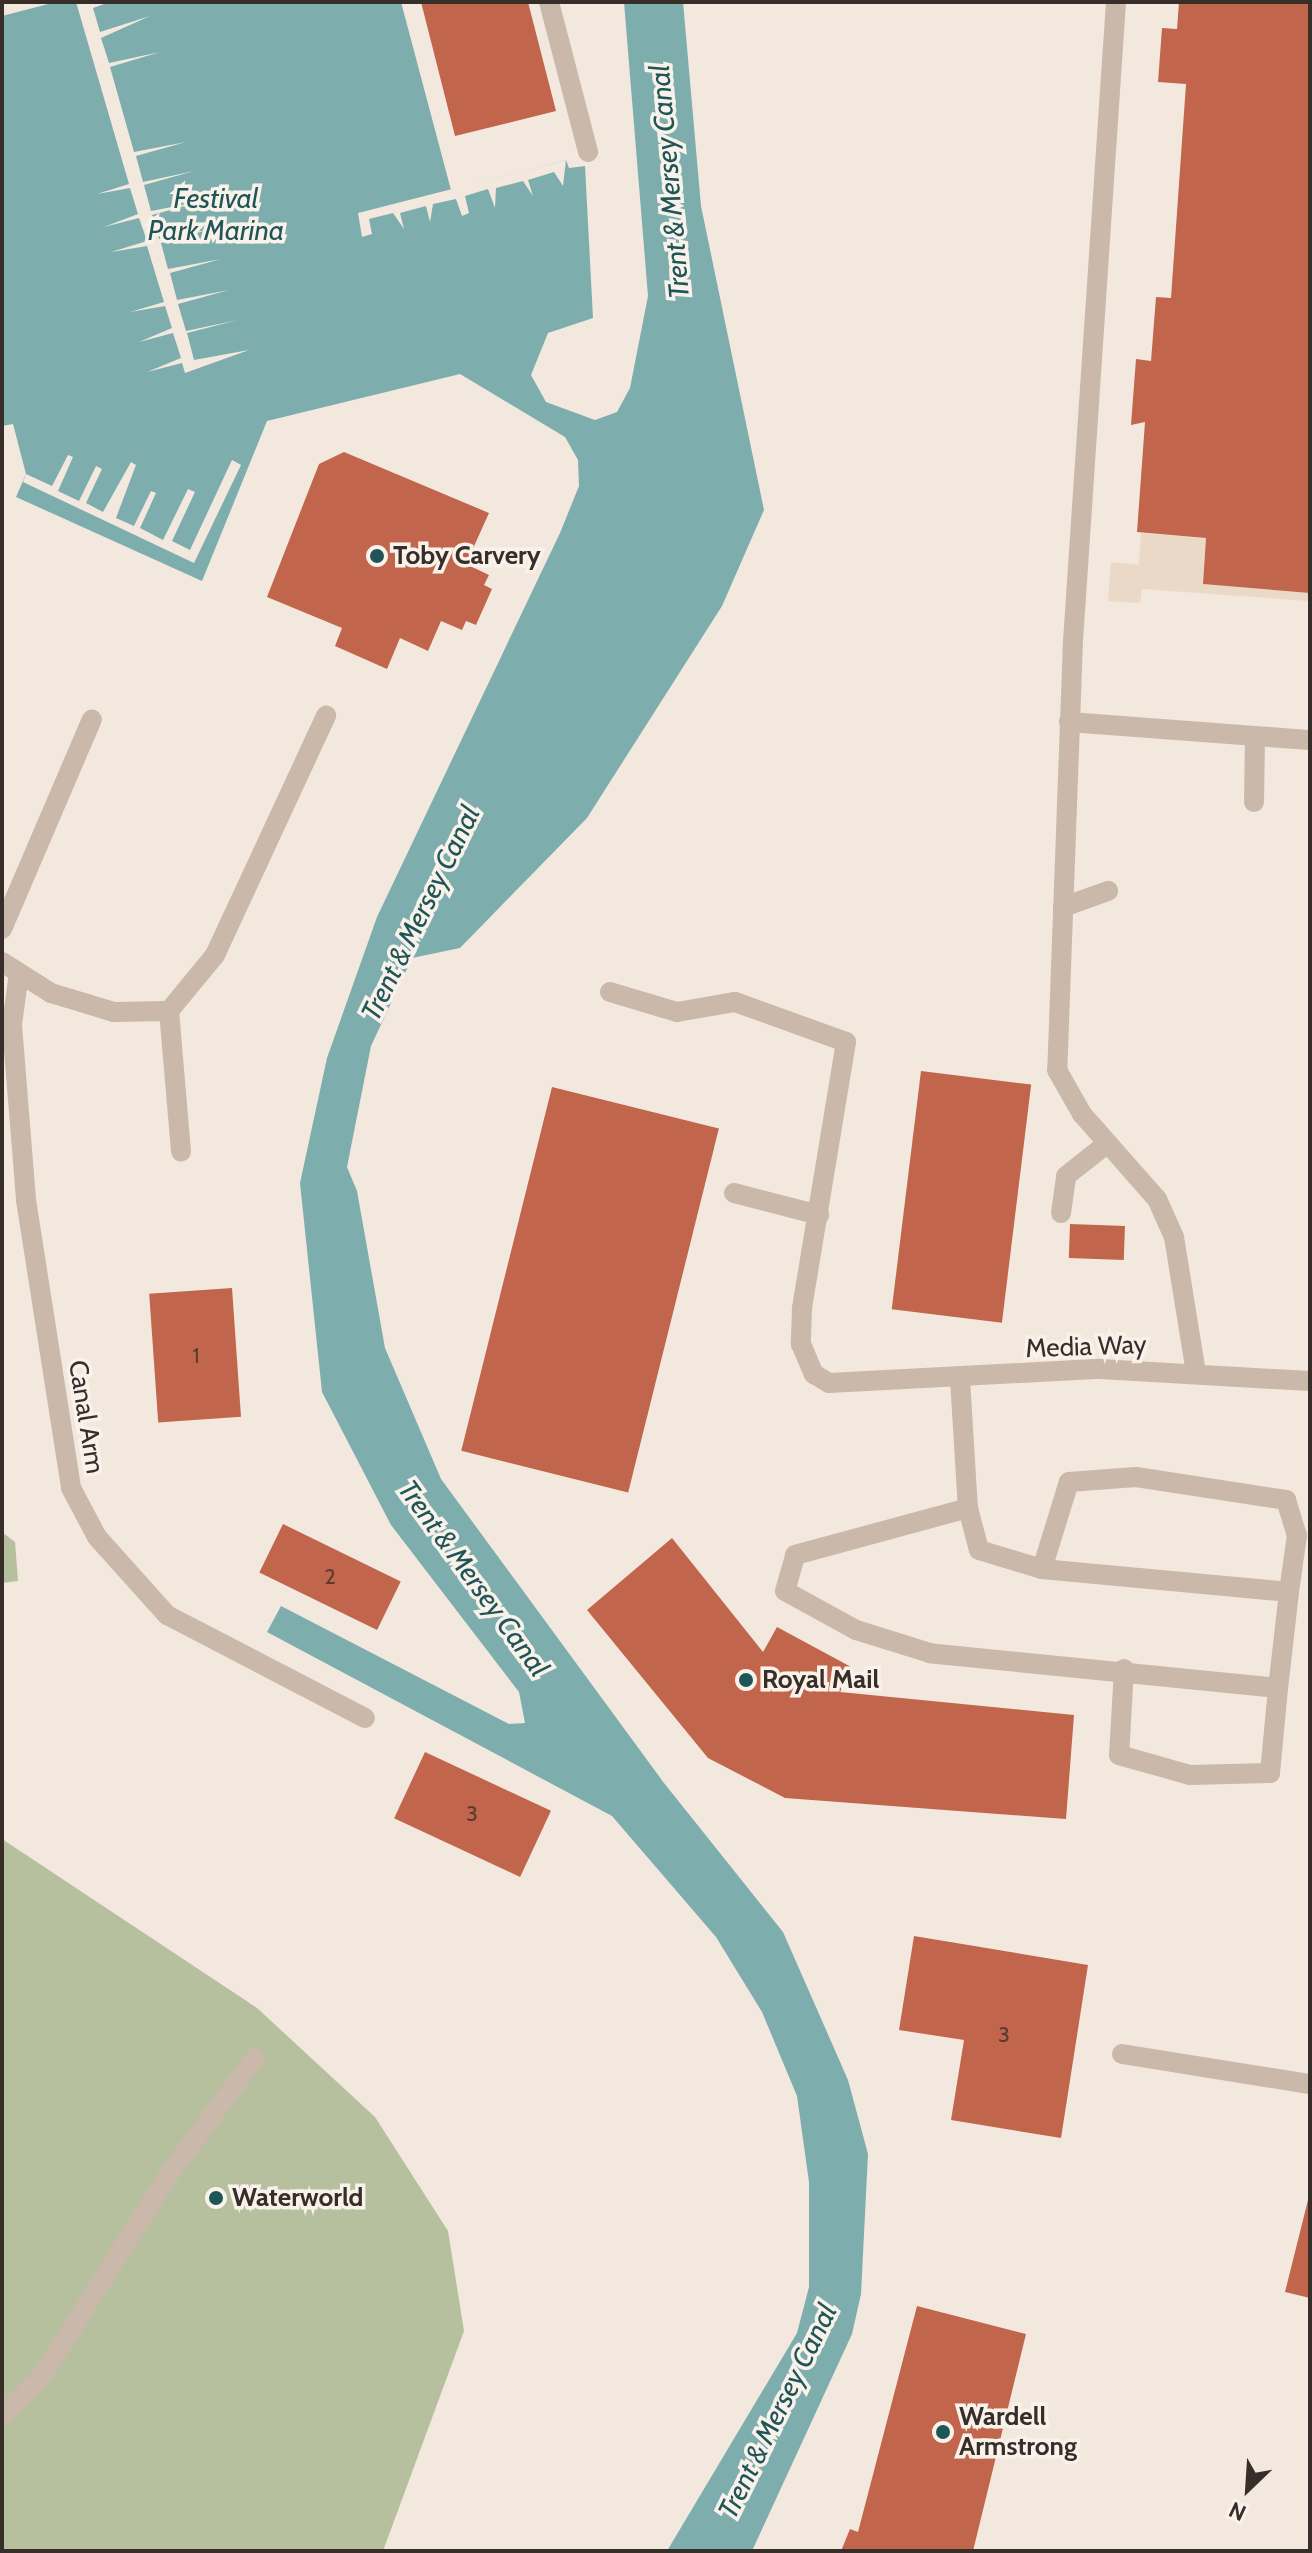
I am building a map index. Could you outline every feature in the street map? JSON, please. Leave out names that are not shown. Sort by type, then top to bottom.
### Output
[{"type":"street","points":[[549,2],[588,152]]},
{"type":"street","points":[[1116,2],[1069,722],[1057,1070],[1108,1143],[1157,1199],[1174,1237],[1196,1373]]},
{"type":"street","points":[[181,1151],[169,1011],[215,955],[326,716]]},
{"type":"street","points":[[2,929],[92,719]]},
{"type":"street","points":[[1069,722],[1310,740]]},
{"type":"street","points":[[1254,802],[1255,736]]},
{"type":"street","points":[[1063,907],[1108,891]]},
{"type":"street","points":[[11,967],[51,993],[114,1012],[169,1011]]},
{"type":"street","name":"Canal Arm","points":[[11,967],[12,1025],[26,1200],[71,1488],[97,1537],[167,1615],[365,1718]]},
{"type":"street","points":[[610,992],[677,1012],[735,1002],[846,1042],[819,1215],[734,1193]]},
{"type":"street","points":[[1061,1213],[1066,1176],[1108,1143]]},
{"type":"street","name":"Media Way","points":[[819,1215],[801,1344],[814,1374],[863,1385],[1100,1369],[1310,1381]]},
{"type":"street","points":[[960,1379],[968,1508],[979,1550],[1042,1569],[1289,1592]]},
{"type":"street","points":[[1042,1569],[1069,1482],[1136,1477],[1286,1500],[1297,1535],[1270,1773],[1190,1775],[1119,1755],[1124,1669]]},
{"type":"street","points":[[968,1508],[795,1555],[785,1591],[856,1630],[930,1653],[1124,1669],[1278,1688]]},
{"type":"street","points":[[1122,2054],[1310,2084]]},
{"type":"street","points":[[2,2416],[40,2379],[167,2177],[255,2058]]},
{"type":"green space","points":[[2,1532],[15,1542],[18,1581],[2,1583]]},
{"type":"green space","name":"Waterworld","points":[[2,1839],[257,2008],[375,2117],[448,2231],[464,2331],[383,2551],[2,2551]]},
{"type":"shaded area","points":[[1141,533],[1206,538],[1203,584],[1310,593],[1310,601],[1142,589],[1140,603],[1108,601],[1111,562],[1139,565]]},
{"type":"water","points":[[56,2],[401,2],[451,190],[566,160],[569,168],[585,166],[593,318],[548,333],[531,375],[546,402],[595,420],[617,412],[630,388],[648,296],[624,2],[683,2],[701,206],[764,510],[722,606],[587,818],[460,948],[412,958],[371,1046],[347,1167],[357,1191],[385,1348],[441,1479],[664,1783],[783,1932],[848,2080],[868,2154],[861,2294],[852,2334],[752,2551],[667,2551],[797,2333],[809,2287],[809,2182],[797,2096],[762,2012],[716,1937],[612,1816],[267,1632],[281,1606],[509,1724],[525,1723],[519,1692],[391,1525],[322,1392],[300,1183],[327,1058],[377,917],[560,533],[579,486],[578,460],[565,437],[460,374],[267,421],[202,581],[16,497],[26,474],[13,424],[2,426],[2,16]]},
{"type":"pier","points":[[76,2],[110,2],[93,8],[100,32],[150,16],[101,38],[109,63],[160,52],[110,67],[134,152],[186,142],[136,156],[143,182],[194,171],[144,185],[151,211],[203,201],[152,215],[159,239],[211,229],[161,243],[168,269],[221,259],[170,273],[177,300],[229,290],[178,304],[186,331],[238,320],[187,333],[194,360],[249,350],[185,373],[182,363],[147,372],[181,358],[173,333],[139,342],[172,328],[165,306],[130,312],[164,302],[147,246],[111,252],[147,241],[139,218],[104,227],[138,214],[130,188],[97,194],[129,184]]},
{"type":"pier","points":[[566,160],[563,186],[554,172],[528,180],[533,196],[523,181],[496,188],[495,208],[488,189],[465,196],[469,213],[462,216],[456,199],[433,204],[430,222],[426,206],[400,213],[404,229],[393,213],[369,219],[372,234],[362,237],[358,213]]},
{"type":"pier","points":[[68,455],[73,457],[58,491],[79,501],[96,466],[102,469],[86,503],[103,512],[131,462],[136,465],[116,518],[134,526],[151,491],[156,493],[140,528],[163,540],[188,489],[195,492],[172,541],[190,550],[232,460],[241,465],[194,563],[23,482],[26,474],[52,486]]},
{"type":"building","points":[[421,2],[528,2],[556,111],[455,136]]},
{"type":"building","points":[[1179,2],[1310,2],[1310,593],[1203,584],[1206,538],[1137,532],[1145,422],[1131,425],[1136,359],[1151,361],[1156,297],[1171,298],[1186,84],[1158,82],[1162,28],[1177,29]]},
{"type":"building","name":"Toby Carvery","points":[[344,452],[489,513],[466,564],[489,575],[484,585],[492,589],[476,625],[466,621],[462,630],[441,621],[428,651],[400,638],[387,669],[335,646],[342,628],[267,597],[319,464]]},
{"type":"building","points":[[921,1071],[1031,1085],[1002,1323],[892,1309]]},
{"type":"building","points":[[552,1087],[719,1129],[628,1492],[461,1451]]},
{"type":"building","points":[[1070,1224],[1125,1226],[1124,1260],[1069,1258]]},
{"type":"building","points":[[232,1288],[241,1417],[158,1422],[149,1294]]},
{"type":"building","points":[[283,1524],[401,1581],[377,1630],[259,1573]]},
{"type":"building","name":"Royal Mail","points":[[672,1538],[763,1652],[777,1627],[853,1668],[840,1692],[1074,1715],[1066,1819],[785,1798],[708,1758],[587,1610]]},
{"type":"building","points":[[425,1752],[551,1811],[520,1877],[394,1818]]},
{"type":"building","points":[[914,1936],[1088,1965],[1061,2138],[951,2120],[964,2040],[899,2030]]},
{"type":"building","points":[[1310,2196],[1310,2298],[1285,2292]]},
{"type":"building","name":"Wardell Armstrong","points":[[917,2306],[1026,2334],[973,2551],[841,2551],[850,2529],[858,2532]]},
{"type":"place","name":"Toby Carvery","points":[[377,556]]},
{"type":"place","name":"Royal Mail","points":[[746,1680]]},
{"type":"place","name":"Waterworld","points":[[216,2198]]},
{"type":"place","name":"Wardell Armstrong","points":[[943,2432]]},
{"type":"water label","name":"Trent & Mersey Canal","points":[[669,182]]},
{"type":"water label","name":"Festival Park Marina","points":[[216,214]]},
{"type":"water label","name":"Trent & Mersey Canal","points":[[420,913]]},
{"type":"water label","name":"Trent & Mersey Canal","points":[[474,1578]]},
{"type":"water label","name":"Trent & Mersey Canal","points":[[777,2411]]}]
